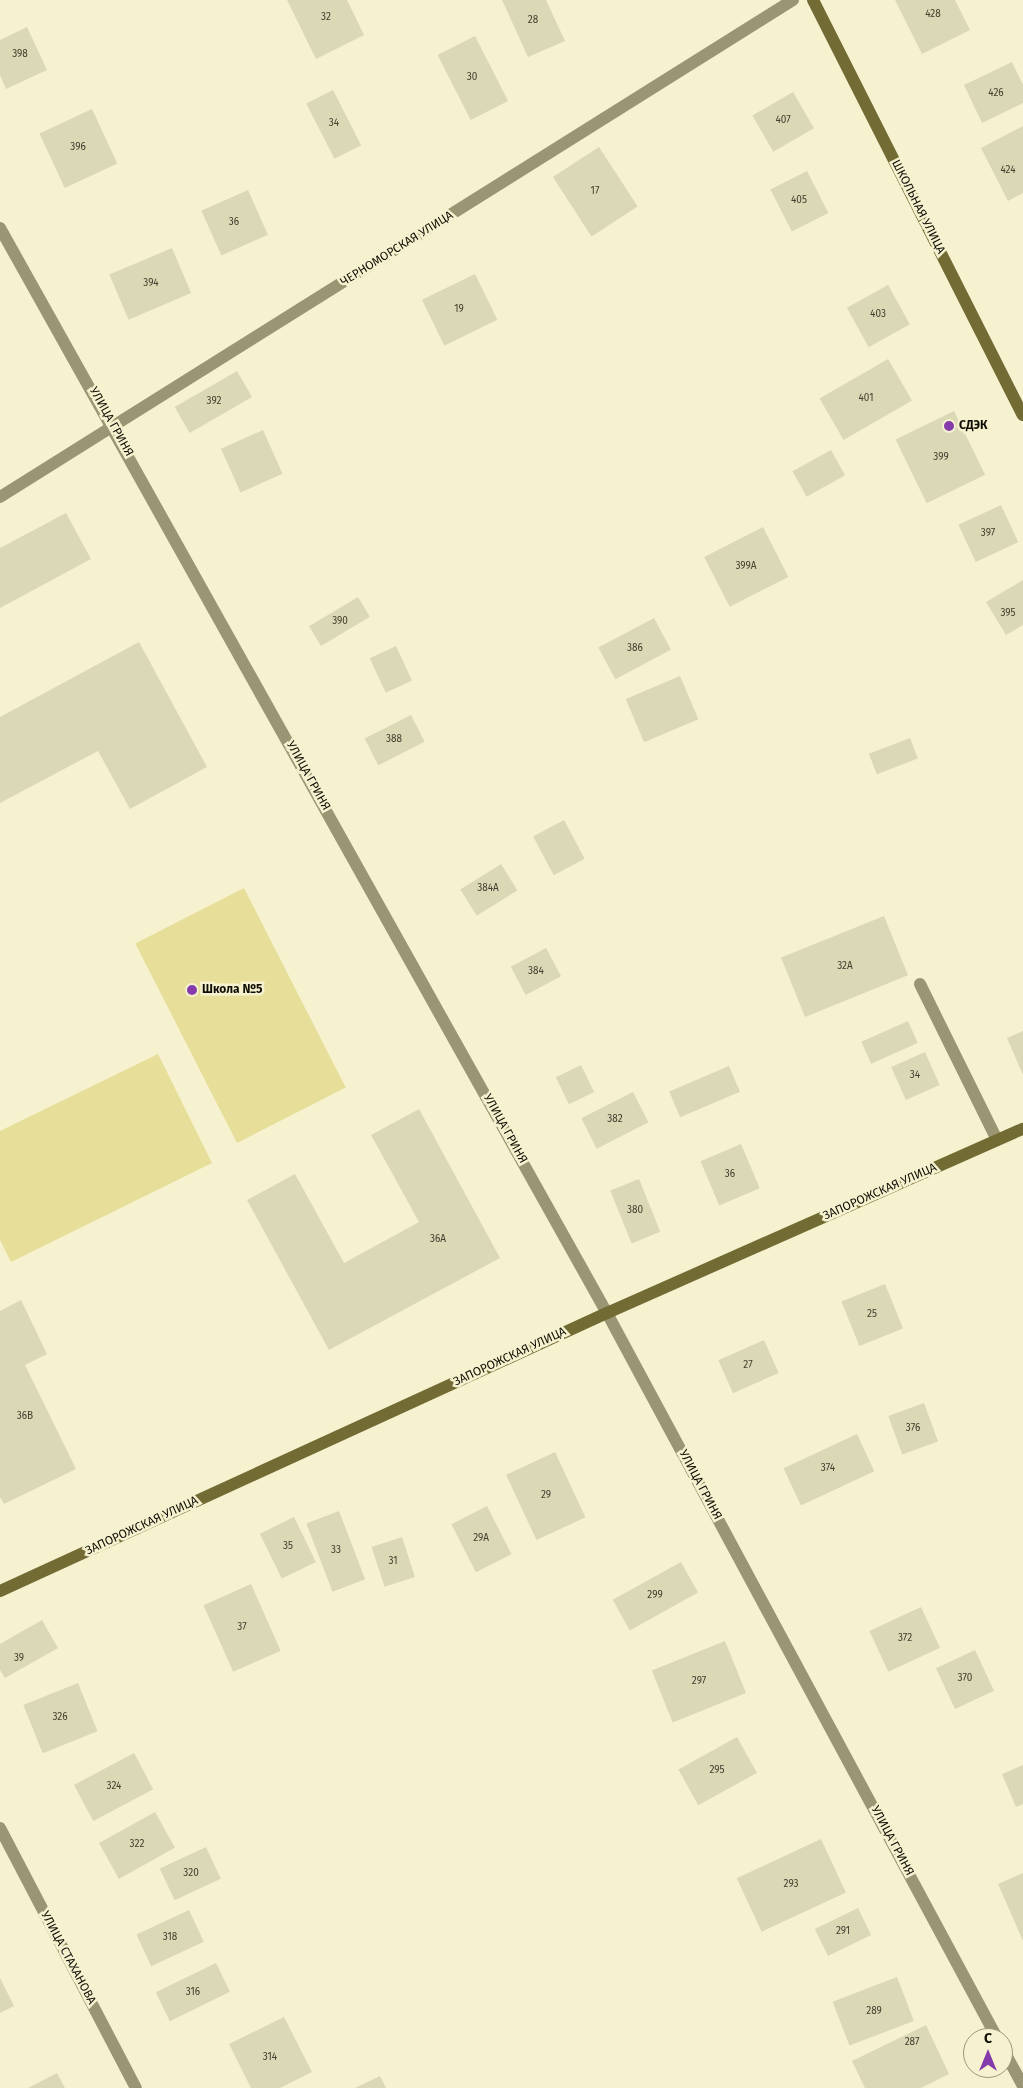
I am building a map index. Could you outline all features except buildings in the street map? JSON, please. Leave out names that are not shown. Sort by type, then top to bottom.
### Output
[{"type":"street","name":"ЧЕРНОМОРСКАЯ УЛИЦА","points":[[0,498],[793,0]]},
{"type":"street","name":"ШКОЛЬНАЯ УЛИЦА","points":[[813,0],[1023,415]]},
{"type":"street","name":"УЛИЦА ГРИНЯ","points":[[0,228],[114,427],[607,1313],[992,2028]]},
{"type":"street","points":[[920,984],[997,1140]]},
{"type":"street","name":"ЗАПОРОЖСКАЯ УЛИЦА","points":[[0,1591],[607,1313],[1023,1129]]},
{"type":"street","name":"УЛИЦА СТАХАНОВА","points":[[0,1828],[136,2088]]},
{"type":"street","points":[[1013,2068],[1023,2086]]},
{"type":"shaded area","points":[[244,888],[346,1088],[237,1143],[135,943]]},
{"type":"shaded area","points":[[158,1054],[212,1163],[11,1262],[0,1240],[0,1131]]},
{"type":"place","name":"СДЭК","points":[[949,426]]},
{"type":"place","name":"Школа №5","points":[[192,990]]}]
